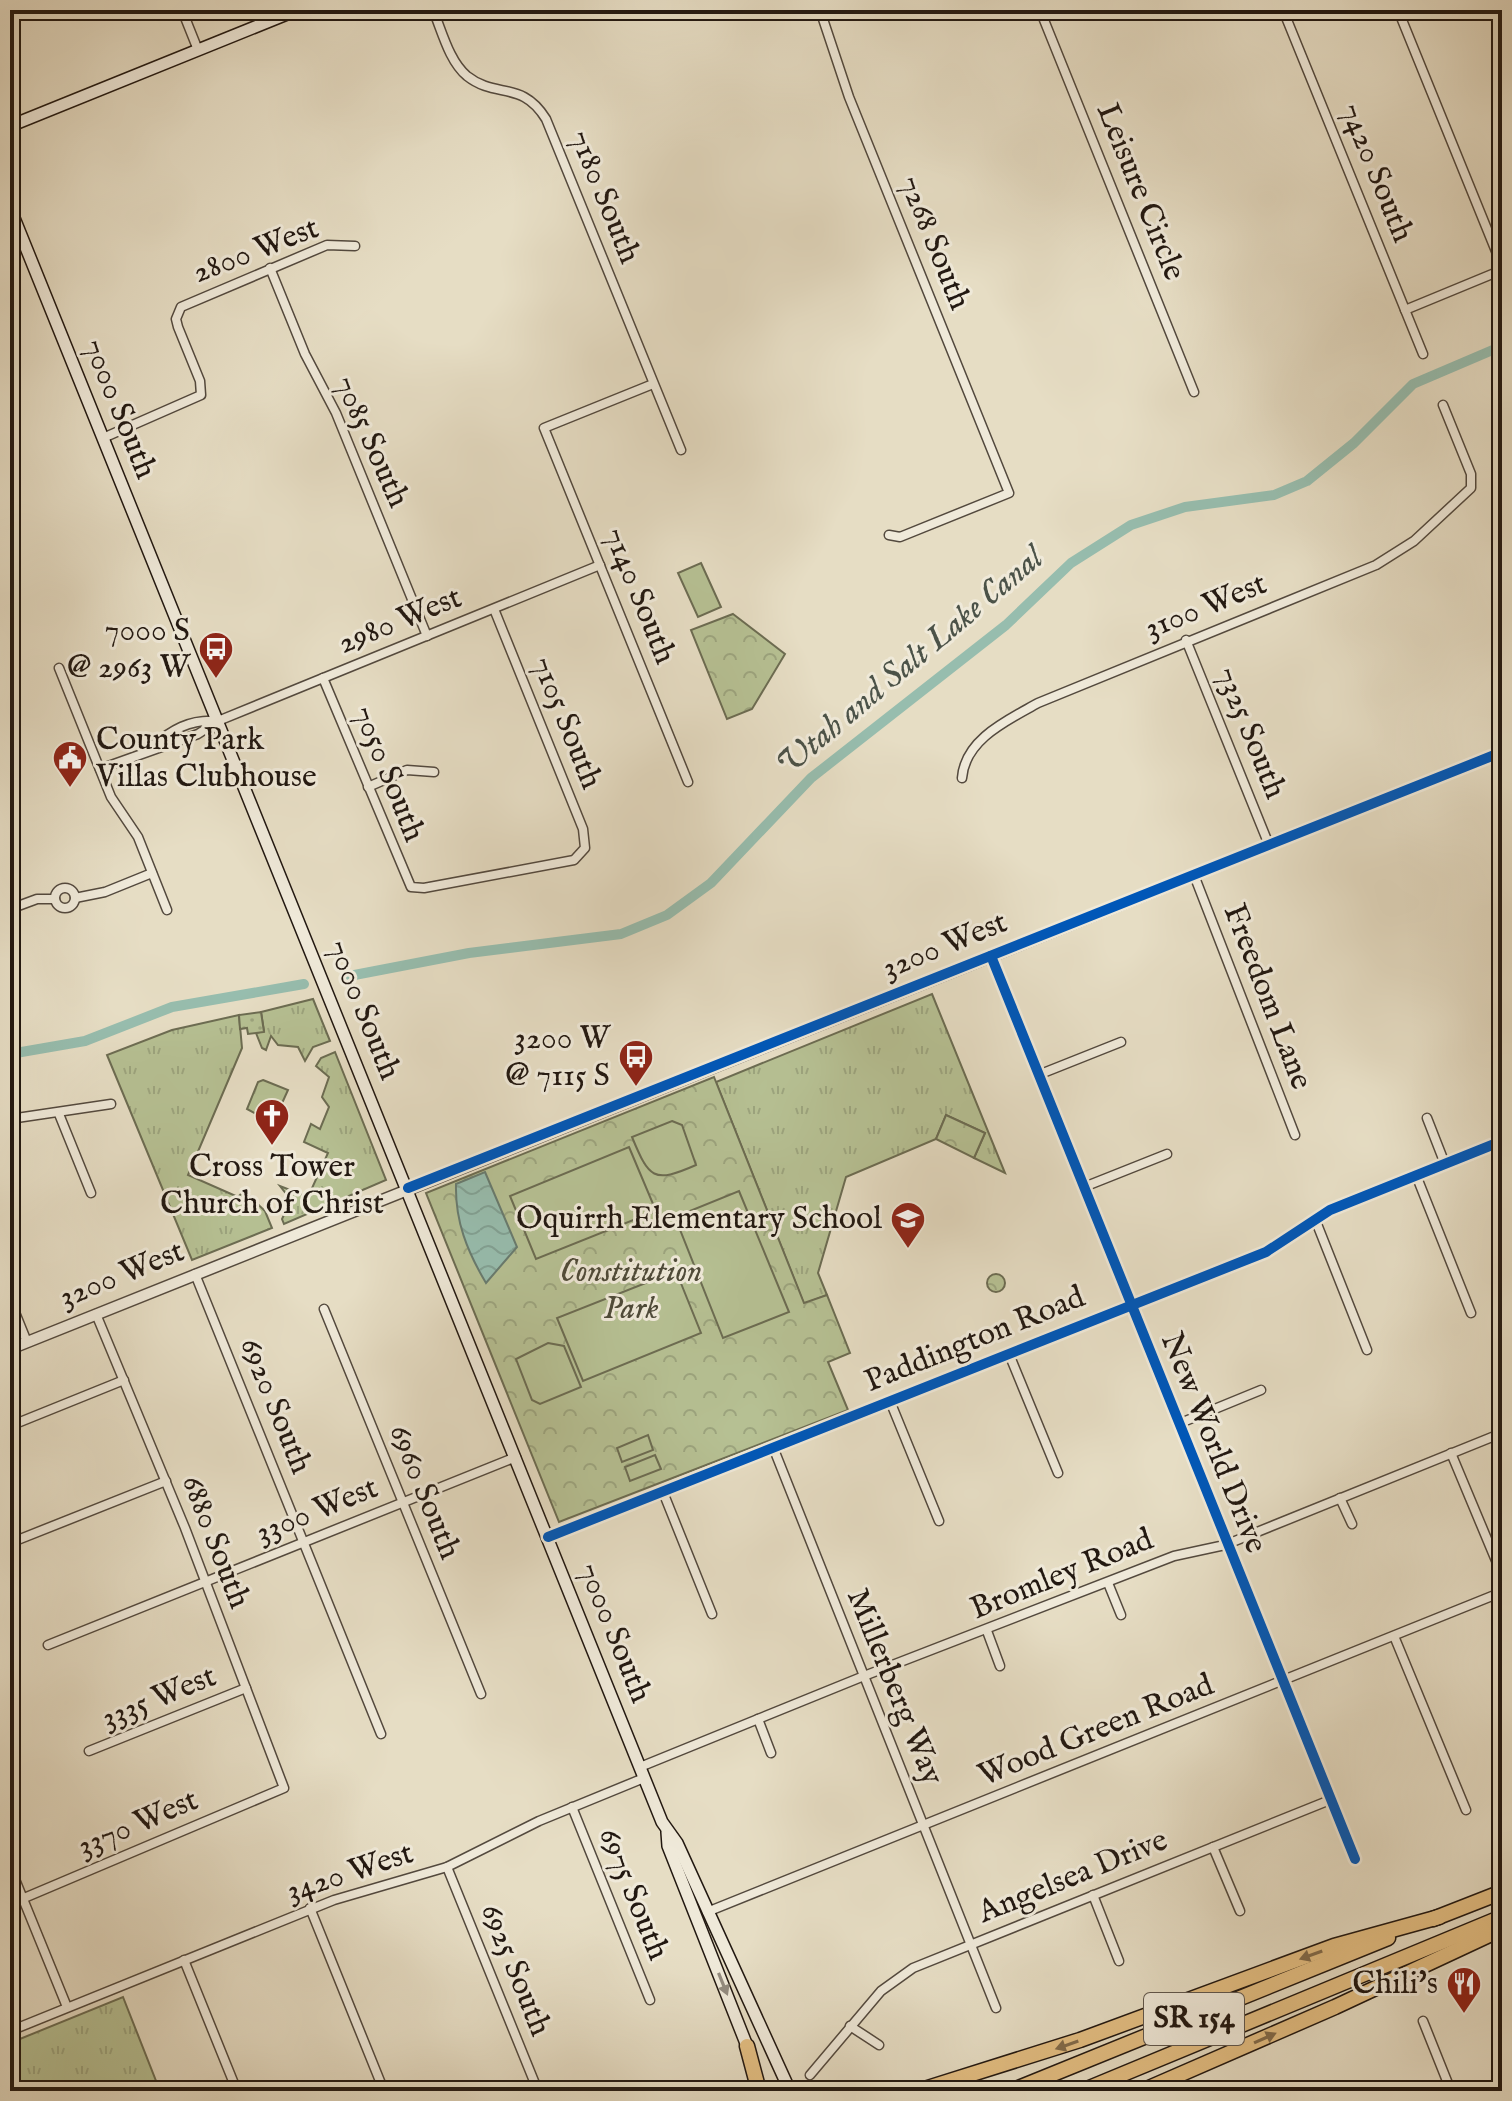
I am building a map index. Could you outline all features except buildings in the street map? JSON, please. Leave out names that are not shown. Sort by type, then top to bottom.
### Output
[{"type":"highway","name":"SR 154","points":[[1011,2091],[1502,1892]]},
{"type":"highway","points":[[918,2091],[1071,2043],[1334,1946],[1439,1917]]},
{"type":"highway","name":"SR 154","points":[[1082,2091],[1502,1917]]},
{"type":"highway","points":[[1142,2091],[1335,2007],[1502,1929]]},
{"type":"highway","points":[[747,2046],[759,2091]]},
{"type":"main road","points":[[10,126],[297,10]]},
{"type":"main road","name":"7000 South","points":[[10,208],[408,1188],[666,1832],[668,1846],[766,2091]]},
{"type":"main road","name":"7000 South","points":[[666,1832],[677,1843],[790,2091]]},
{"type":"street","points":[[182,10],[198,50]]},
{"type":"street","name":"7180 South","points":[[433,10],[452,56],[467,76],[486,86],[522,94],[531,99],[546,119],[681,450]]},
{"type":"street","name":"7268 South","points":[[820,10],[849,97],[1009,493],[900,537],[889,535]]},
{"type":"street","name":"Leisure Circle","points":[[1040,10],[1194,392]]},
{"type":"street","name":"7420 South","points":[[1283,10],[1423,354]]},
{"type":"street","points":[[1398,10],[1502,268],[1405,310]]},
{"type":"street","name":"2800 West","points":[[103,438],[201,395],[200,381],[178,327],[177,312],[189,302],[327,245],[355,246]]},
{"type":"street","name":"7085 South","points":[[270,268],[305,354],[336,413],[427,636]]},
{"type":"street","name":"7140 South","points":[[653,384],[544,428],[688,782]]},
{"type":"street","name":"3100 West","points":[[962,778],[969,753],[1012,717],[1070,688],[1395,555],[1466,494],[1473,481],[1443,405]]},
{"type":"street","name":"2980 West","points":[[100,769],[148,749],[198,734],[218,721],[600,565]]},
{"type":"street","name":"7105 South","points":[[411,887],[424,888],[566,862],[581,855],[586,839],[494,609]]},
{"type":"street","name":"7325 South","points":[[1186,640],[1269,845]]},
{"type":"street","points":[[59,668],[111,797],[138,837],[167,910]]},
{"type":"street","name":"7050 South","points":[[323,678],[411,887]]},
{"type":"street","name":"2980 West","points":[[148,749],[170,731],[198,719],[218,721]]},
{"type":"street","name":"3200 West","points":[[10,1349],[1502,752]]},
{"type":"street","points":[[368,787],[407,770],[434,772]]},
{"type":"street","points":[[55,899],[58,905],[67,909],[75,898],[105,892],[152,873]]},
{"type":"street","name":"Freedom Lane","points":[[1194,875],[1295,1135]]},
{"type":"street","points":[[55,899],[59,890],[65,888],[72,890],[75,898]]},
{"type":"street","points":[[10,909],[37,899],[55,899]]},
{"type":"street","name":"New World Drive","points":[[991,956],[1225,1545],[1355,1859]]},
{"type":"street","points":[[1038,1075],[1121,1042]]},
{"type":"street","points":[[10,1119],[111,1104]]},
{"type":"street","points":[[59,1114],[91,1193]]},
{"type":"street","points":[[1427,1118],[1445,1164]]},
{"type":"street","name":"Paddington Road","points":[[548,1537],[1266,1252],[1315,1219],[1502,1141]]},
{"type":"street","points":[[1084,1187],[1167,1154]]},
{"type":"street","points":[[1416,1175],[1471,1313]]},
{"type":"street","points":[[1315,1219],[1367,1350]]},
{"type":"street","name":"6920 South","points":[[195,1274],[381,1734]]},
{"type":"street","points":[[10,1300],[27,1342]]},
{"type":"street","name":"6960 South","points":[[324,1309],[481,1694]]},
{"type":"street","name":"6880 South","points":[[96,1314],[166,1481],[284,1788]]},
{"type":"street","points":[[1009,1354],[1058,1473]]},
{"type":"street","points":[[10,1426],[124,1380]]},
{"type":"street","points":[[1178,1424],[1261,1390]]},
{"type":"street","points":[[890,1401],[939,1521]]},
{"type":"street","name":"Bromley Road","points":[[642,1772],[758,1719],[864,1676],[987,1631],[1174,1556],[1225,1545],[1502,1433]]},
{"type":"street","name":"Millerberg Way","points":[[773,1447],[996,2008]]},
{"type":"street","points":[[1451,1453],[1502,1575]]},
{"type":"street","name":"3300 West","points":[[48,1645],[516,1457]]},
{"type":"street","points":[[10,1543],[166,1481]]},
{"type":"street","points":[[663,1492],[712,1614]]},
{"type":"street","points":[[1340,1498],[1352,1524]]},
{"type":"street","points":[[1108,1583],[1121,1615]]},
{"type":"street","name":"Wood Green Road","points":[[707,1912],[925,1827],[1502,1592]]},
{"type":"street","points":[[987,1631],[1000,1666]]},
{"type":"street","points":[[1394,1636],[1466,1810]]},
{"type":"street","name":"3335 West","points":[[89,1751],[246,1688]]},
{"type":"street","points":[[758,1719],[771,1753]]},
{"type":"street","name":"3420 West","points":[[10,2031],[310,1908],[447,1867],[642,1772]]},
{"type":"street","name":"3370 West","points":[[10,1904],[284,1788]]},
{"type":"street","name":"Angelsea Drive","points":[[810,2075],[881,1991],[902,1975],[970,1944],[1330,1800]]},
{"type":"street","name":"6975 South","points":[[572,1807],[650,2000]]},
{"type":"street","points":[[1213,1847],[1240,1911]]},
{"type":"street","points":[[10,1867],[67,2007]]},
{"type":"street","name":"6925 South","points":[[447,1867],[538,2091]]},
{"type":"street","points":[[1093,1895],[1119,1961]]},
{"type":"street","points":[[310,1908],[384,2091]]},
{"type":"street","points":[[184,1960],[237,2091]]},
{"type":"street","points":[[1423,2021],[1451,2091]]},
{"type":"street","points":[[850,2026],[879,2045]]},
{"type":"green space","points":[[701,563],[721,607],[698,617],[678,573]]},
{"type":"green space","points":[[733,614],[785,654],[752,709],[727,719],[691,630]]},
{"type":"green space","points":[[932,994],[1005,1173],[974,1158],[985,1133],[946,1115],[936,1139],[846,1177],[818,1273],[827,1295],[804,1304],[716,1082]]},
{"type":"green space","points":[[313,999],[330,1041],[313,1047],[305,1061],[298,1047],[278,1045],[271,1036],[266,1050],[262,1048],[256,1033],[264,1031],[261,1012]]},
{"type":"green space","points":[[261,1012],[264,1032],[248,1034],[247,1028],[240,1029],[239,1015]]},
{"type":"green space","points":[[239,1015],[242,1048],[188,1175],[238,1197],[244,1191],[265,1211],[272,1228],[192,1260],[107,1055],[172,1030]]},
{"type":"green space","points":[[335,1052],[386,1180],[284,1224],[282,1219],[291,1200],[280,1186],[308,1197],[328,1153],[304,1142],[311,1124],[320,1129],[329,1107],[322,1097],[329,1077],[316,1066],[321,1058]]},
{"type":"green space","name":"Constitution Park","points":[[714,1077],[804,1303],[827,1295],[850,1353],[828,1362],[848,1410],[559,1522],[426,1193]]},
{"type":"green space","points":[[263,1080],[288,1090],[273,1123],[247,1109],[258,1082]]},
{"type":"green space","points":[[946,1115],[985,1133],[974,1158],[936,1139]]},
{"type":"green space","points":[[672,1121],[682,1125],[696,1165],[670,1174],[654,1174],[643,1161],[632,1137]]},
{"type":"green space","points":[[629,1147],[656,1211],[536,1259],[510,1196]]},
{"type":"green space","points":[[739,1191],[789,1312],[723,1338],[675,1217]]},
{"type":"green space","points":[[676,1271],[701,1333],[583,1381],[557,1318]]},
{"type":"green space","points":[[996,1274],[1005,1283],[996,1292],[987,1283]]},
{"type":"green space","points":[[548,1343],[564,1346],[581,1387],[540,1404],[532,1400],[516,1359]]},
{"type":"green space","points":[[648,1435],[653,1450],[622,1462],[617,1448]]},
{"type":"green space","points":[[655,1455],[661,1469],[630,1481],[625,1467]]},
{"type":"green space","points":[[123,1997],[160,2091],[10,2091],[10,2043]]},
{"type":"water","points":[[485,1172],[517,1247],[486,1283],[464,1235],[456,1184]]},
{"type":"waterway","name":"Utah and Salt Lake Canal","points":[[344,977],[469,953],[621,934],[667,915],[711,883],[811,778],[1006,625],[1071,563],[1131,525],[1185,507],[1274,495],[1307,481],[1354,443],[1413,384],[1502,346]]},
{"type":"waterway","name":"Utah and Salt Lake Canal","points":[[10,1054],[85,1041],[172,1007],[304,984]]},
{"type":"cycle path","points":[[408,1188],[1502,752]]},
{"type":"cycle path","points":[[991,956],[1355,1859]]},
{"type":"cycle path","points":[[548,1537],[1266,1252],[1330,1210],[1502,1141]]},
{"type":"place","name":"7000 S @ 2963 W","points":[[216,680]]},
{"type":"place","name":"County Park Villas Clubhouse","points":[[70,789]]},
{"type":"place","name":"3200 W @ 7115 S","points":[[636,1088]]},
{"type":"place","name":"Cross Tower Church of Christ","points":[[272,1147]]},
{"type":"place","name":"Oquirrh Elementary School","points":[[908,1250]]},
{"type":"place","name":"Chili's","points":[[1464,2015]]}]
